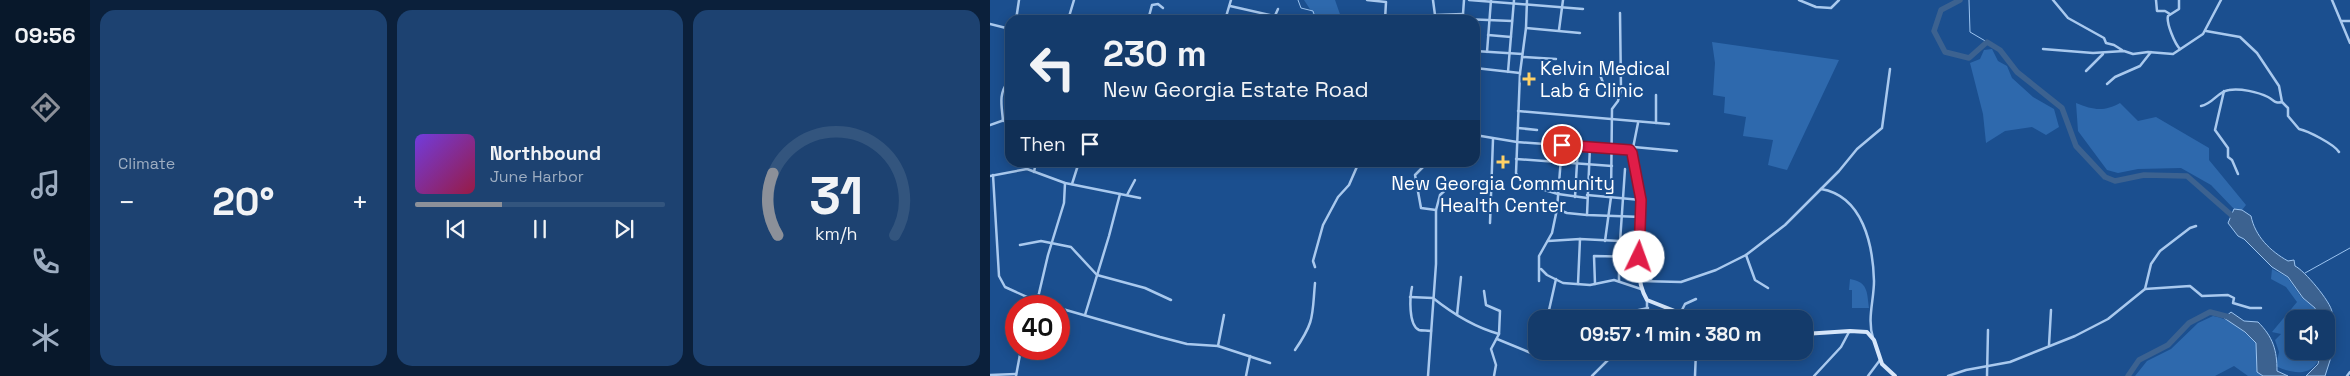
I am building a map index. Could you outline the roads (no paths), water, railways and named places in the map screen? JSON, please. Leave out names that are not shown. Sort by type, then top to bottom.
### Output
[{"type":"street","points":[[1017,15],[1020,0]]},
{"type":"street","points":[[1070,15],[1074,0]]},
{"type":"street","points":[[1227,15],[1232,0]]},
{"type":"street","points":[[1367,0],[1385,1],[1385,15]]},
{"type":"street","points":[[1433,0],[1434,14],[1464,14],[1464,0]]},
{"type":"street","points":[[1469,0],[1514,2],[1527,5],[1583,9]]},
{"type":"street","points":[[1527,0],[1526,28],[1520,73],[1516,159],[1516,173],[1521,183],[1575,197],[1611,197],[1641,200]]},
{"type":"street","points":[[1559,30],[1563,0]]},
{"type":"street","points":[[1798,0],[1816,7],[1831,8],[1839,0]]},
{"type":"street","points":[[2053,0],[2068,18],[2104,38],[2106,43],[2114,44],[2124,51],[2133,54],[2151,52],[2173,54],[2200,37],[2205,31],[2220,0]]},
{"type":"street","points":[[2156,0],[2157,11],[2165,11],[2170,14]]},
{"type":"street","points":[[2179,0],[2178,9],[2170,14],[2167,23],[2180,49]]},
{"type":"street","points":[[2332,0],[2350,43]]},
{"type":"street","points":[[1487,52],[1491,1]]},
{"type":"street","points":[[1508,72],[1514,2]]},
{"type":"street","points":[[1149,15],[1152,5],[1158,4],[1163,8]]},
{"type":"street","points":[[1230,6],[1270,15]]},
{"type":"street","points":[[1275,15],[1278,9]]},
{"type":"street","points":[[1605,241],[1611,197],[1613,106],[1620,97],[1622,62],[1620,12]]},
{"type":"street","points":[[1480,20],[1512,21]]},
{"type":"street","points":[[2342,21],[2350,21]]},
{"type":"street","points":[[990,24],[1005,28]]},
{"type":"street","points":[[1526,28],[1580,33]]},
{"type":"street","points":[[2205,31],[2240,37],[2252,48],[2279,86],[2282,102],[2288,108],[2290,118],[2299,129],[2310,131],[2339,152]]},
{"type":"street","points":[[1488,36],[1511,37]]},
{"type":"street","points":[[2043,49],[2104,53],[2124,51]]},
{"type":"street","points":[[1480,51],[1556,59]]},
{"type":"street","points":[[2107,84],[2115,77],[2140,66],[2151,52]]},
{"type":"street","points":[[2086,71],[2104,53]]},
{"type":"street","points":[[1480,68],[1520,73]]},
{"type":"street","points":[[1640,281],[1681,282],[1716,270],[1746,255],[1785,225],[1857,150],[1882,128],[1890,69]]},
{"type":"street","points":[[1600,75],[1606,90],[1620,97]]},
{"type":"street","points":[[990,125],[1003,121],[1000,99],[1005,86]]},
{"type":"street","points":[[2201,106],[2211,102],[2224,91],[2241,90],[2269,97],[2277,103],[2282,102]]},
{"type":"street","points":[[2224,91],[2215,130],[2216,134],[2228,148],[2228,157],[2232,160],[2238,174]]},
{"type":"street","points":[[1656,95],[1656,123]]},
{"type":"street","points":[[1518,111],[1638,123],[1669,124]]},
{"type":"street","points":[[1638,123],[1632,153],[1641,200],[1640,281],[1648,308],[1639,310]]},
{"type":"street","points":[[1518,128],[1537,130]]},
{"type":"street","points":[[1547,144],[1549,132],[1560,132]]},
{"type":"street","points":[[1480,136],[1517,142],[1613,148],[1630,150],[1632,153]]},
{"type":"street","points":[[1490,223],[1494,139]]},
{"type":"street","points":[[1539,281],[1539,256],[1552,233],[1557,209],[1562,145]]},
{"type":"street","points":[[1575,197],[1578,146]]},
{"type":"street","points":[[1588,215],[1587,197],[1590,146]]},
{"type":"street","points":[[1634,147],[1678,151]]},
{"type":"street","points":[[1516,159],[1535,159],[1562,164],[1612,166]]},
{"type":"street","points":[[1034,172],[1035,167]]},
{"type":"street","points":[[1072,184],[1077,167]]},
{"type":"street","points":[[1315,266],[1313,261],[1323,225],[1338,197],[1349,185],[1357,167]]},
{"type":"street","points":[[1423,167],[1416,173],[1417,191],[1421,208],[1436,210]]},
{"type":"street","points":[[1023,295],[1005,287],[999,276],[992,176],[1017,169],[1027,169],[1065,183],[1140,198]]},
{"type":"street","points":[[1620,242],[1625,169]]},
{"type":"street","points":[[1127,195],[1135,180]]},
{"type":"street","points":[[1039,295],[1044,270],[1064,203],[1065,183]]},
{"type":"street","points":[[1428,376],[1436,210],[1440,195],[1452,184],[1491,184]]},
{"type":"street","points":[[1821,189],[1846,199],[1866,229],[1870,244],[1874,279],[1870,319],[1874,340],[1880,360],[1895,376]]},
{"type":"street","points":[[1085,316],[1120,194]]},
{"type":"street","points":[[1557,209],[1567,213],[1588,215],[1642,217]]},
{"type":"street","points":[[1948,376],[1966,370],[2010,362],[2102,323],[2144,289],[2152,264],[2160,251],[2190,228],[2196,226]]},
{"type":"street","points":[[1547,242],[1580,239],[1640,242]]},
{"type":"street","points":[[1578,284],[1580,239]]},
{"type":"street","points":[[1020,244],[1041,241],[1073,248],[1097,275],[1145,288],[1171,300]]},
{"type":"street","points":[[1746,255],[1755,280],[1768,288]]},
{"type":"street","points":[[1595,284],[1594,256],[1639,257]]},
{"type":"street","points":[[1619,257],[1619,281]]},
{"type":"street","points":[[1651,280],[1652,265],[1655,261]]},
{"type":"street","points":[[1540,268],[1563,283],[1595,284],[1609,280],[1619,281],[1642,289]]},
{"type":"street","points":[[1457,315],[1461,277]]},
{"type":"street","points":[[1549,310],[1556,279]]},
{"type":"street","points":[[1295,350],[1309,329],[1315,302],[1315,283]]},
{"type":"street","points":[[2144,289],[2190,286],[2202,296],[2228,295],[2234,298],[2233,303],[2250,308],[2261,308]]},
{"type":"street","points":[[1412,287],[1410,297],[1415,326],[1420,330],[1431,330]]},
{"type":"street","points":[[1484,291],[1486,305],[1500,311],[1499,334],[1491,349],[1496,365],[1494,376]]},
{"type":"street","points":[[1410,297],[1433,298],[1446,309],[1483,329],[1499,334]]},
{"type":"street","points":[[1682,310],[1685,304],[1696,299]]},
{"type":"street","points":[[1647,300],[1675,310]]},
{"type":"street","points":[[2049,346],[2051,310]]},
{"type":"street","points":[[1070,311],[1187,344],[1218,346],[1270,363]]},
{"type":"street","points":[[1218,346],[1224,315]]},
{"type":"street","points":[[1987,376],[1988,330]]},
{"type":"street","points":[[1814,376],[1841,347],[1850,331]]},
{"type":"street","points":[[1813,333],[1867,332],[1874,340]]},
{"type":"street","points":[[1497,339],[1528,352]]},
{"type":"street","points":[[1246,376],[1250,356]]},
{"type":"street","points":[[990,375],[1016,375],[1019,360]]},
{"type":"street","points":[[1592,376],[1608,360]]},
{"type":"street","points":[[1695,376],[1696,360]]},
{"type":"street","points":[[1868,376],[1880,360]]},
{"type":"street","points":[[2347,376],[2350,372]]},
{"type":"waterway","points":[[1298,0],[1301,8],[1313,11],[1314,15]]},
{"type":"waterway","points":[[1960,0],[1941,10],[1934,31],[1945,52],[1969,58],[1987,42],[2000,50],[2017,72],[2062,108],[2076,146],[2105,177],[2115,181],[2144,175],[2187,176],[2237,220]]},
{"type":"waterway","points":[[1969,0],[1970,32],[1987,42]]},
{"type":"waterway","points":[[2305,273],[2350,248]]},
{"type":"waterway","points":[[2128,376],[2139,360],[2168,345],[2189,323],[2210,312],[2233,318]]},
{"type":"place","name":"Kelvin Medical Lab & Clinic","points":[[1529,79]]},
{"type":"place","name":"New Georgia Community Health Center","points":[[1503,162]]}]
